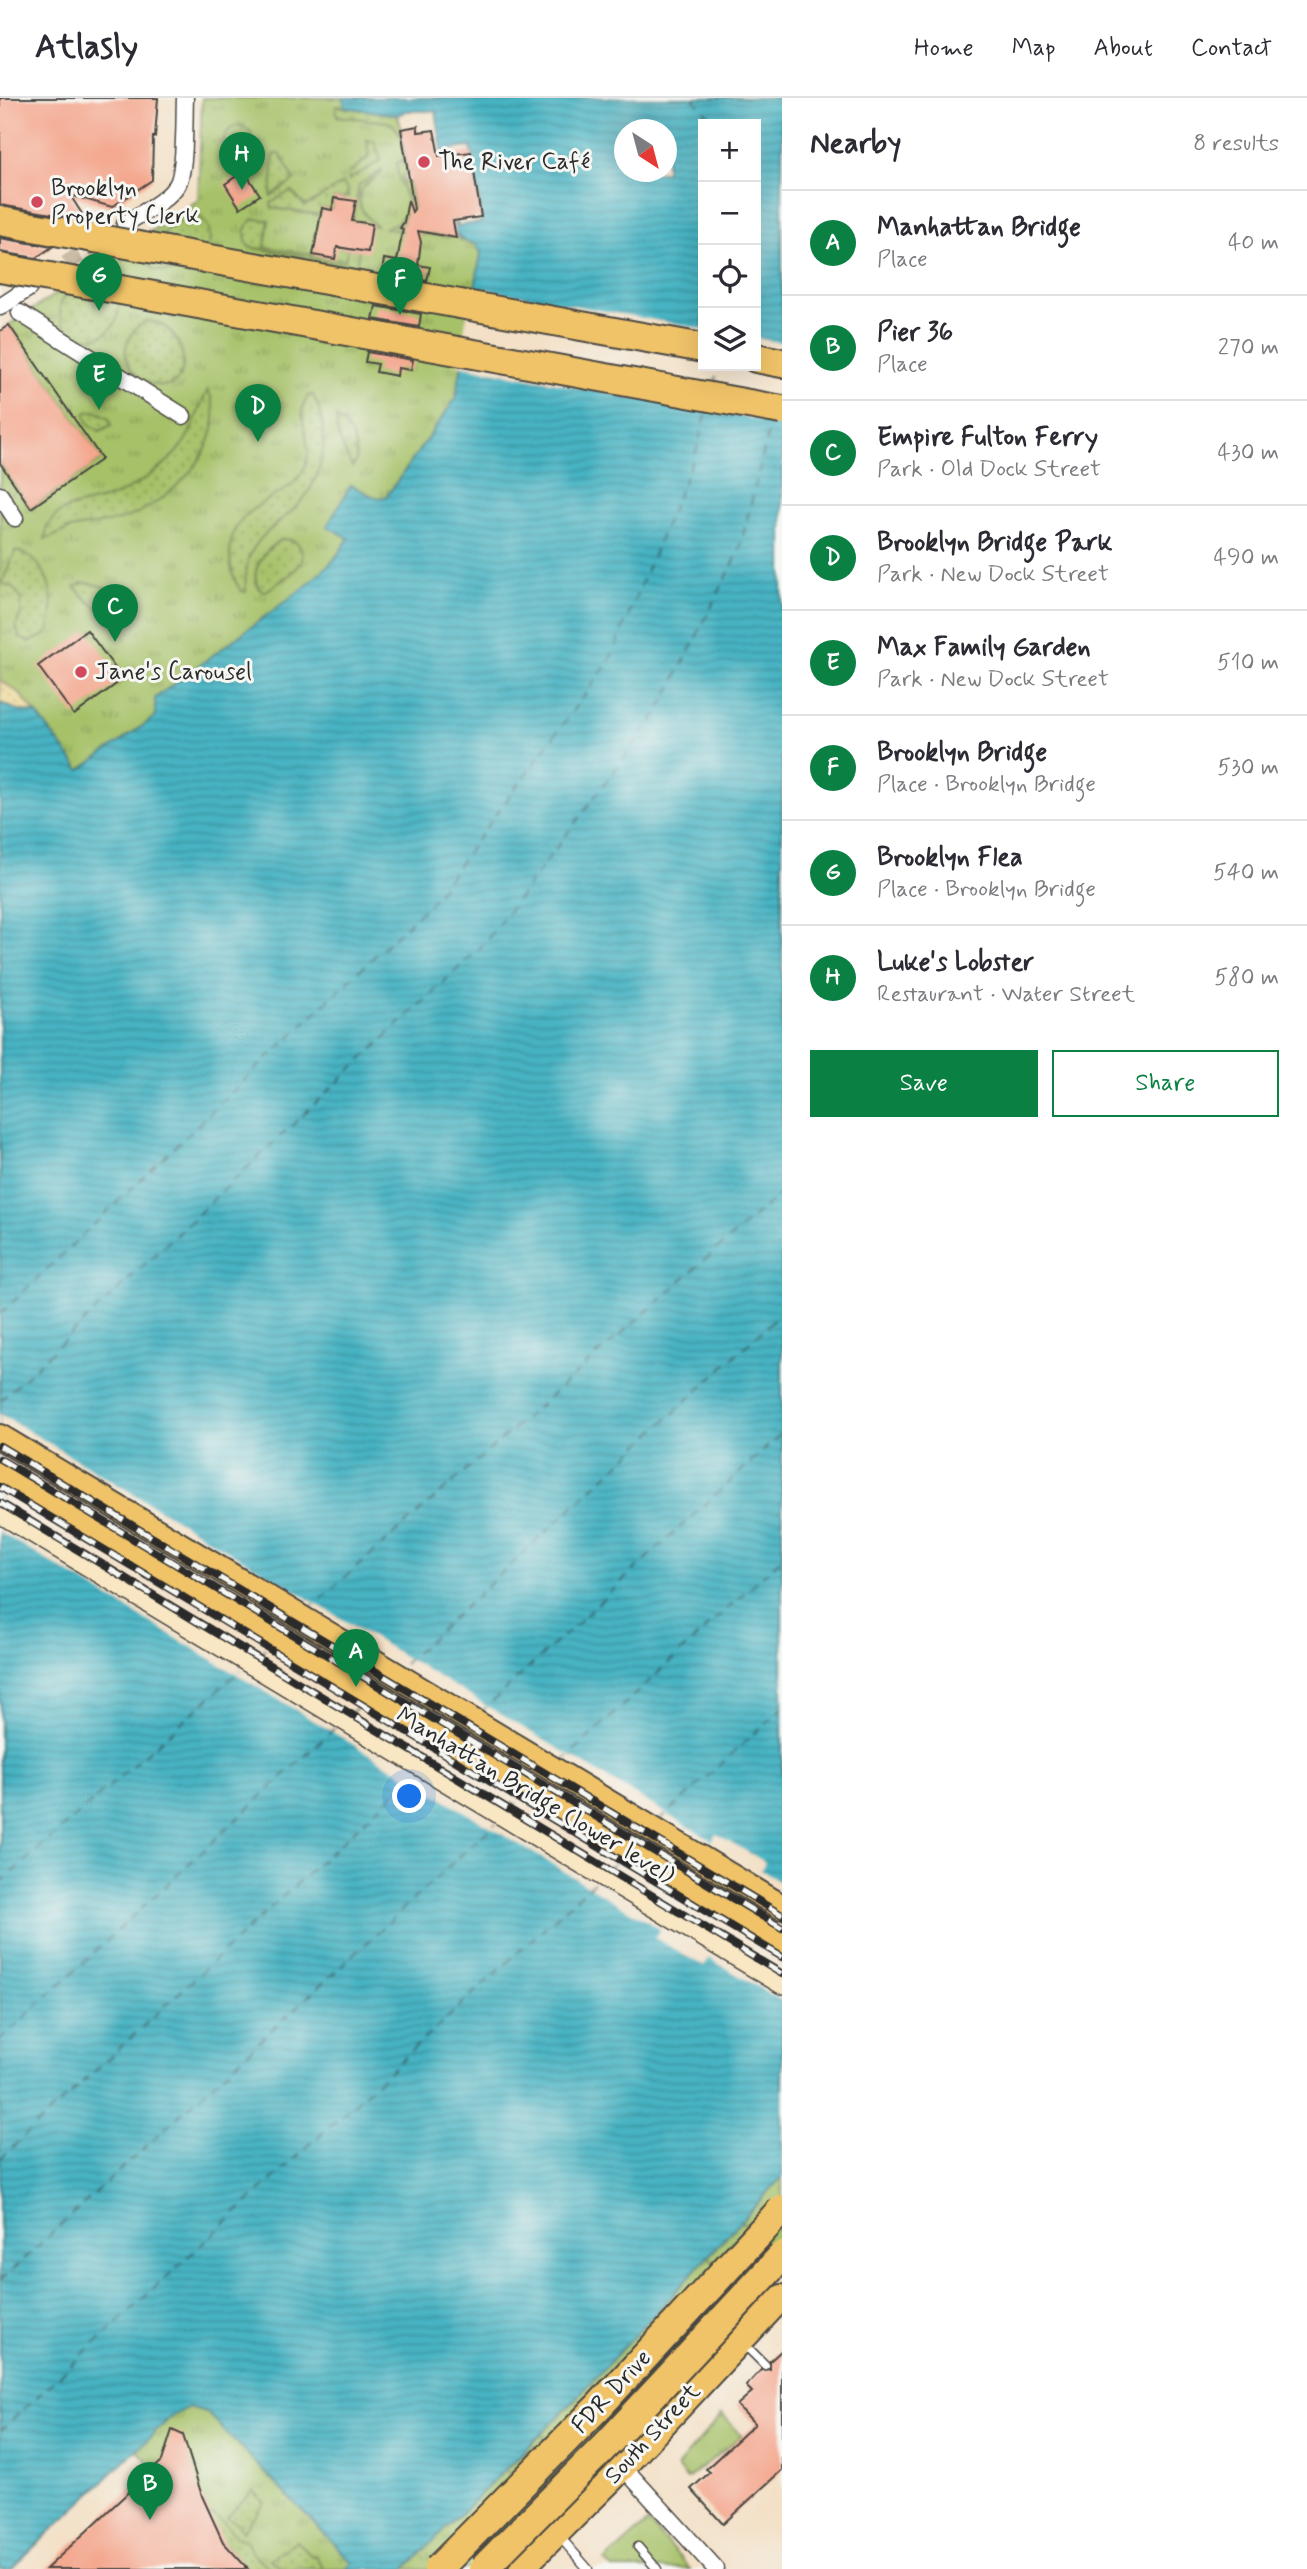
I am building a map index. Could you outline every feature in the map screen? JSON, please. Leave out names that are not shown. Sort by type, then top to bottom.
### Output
[{"type":"highway","points":[[0,221],[698,347]]},
{"type":"highway","points":[[0,268],[782,410]]},
{"type":"highway","points":[[761,359],[782,363]]},
{"type":"highway","name":"FDR Drive","points":[[438,2569],[600,2405],[782,2209]]},
{"type":"highway","name":"FDR Drive","points":[[483,2569],[620,2431],[782,2256]]},
{"type":"main road","points":[[0,1437],[782,1907]]},
{"type":"main road","name":"Manhattan Bridge (lower level)","points":[[0,1474],[782,1944]]},
{"type":"main road","points":[[0,1512],[782,1983]]},
{"type":"main road","name":"South Street","points":[[522,2569],[623,2467],[782,2297]]},
{"type":"street","points":[[125,224],[163,199],[177,185],[182,170],[185,98]]},
{"type":"street","points":[[0,307],[29,288]]},
{"type":"street","points":[[20,313],[183,416]]},
{"type":"street","points":[[0,495],[15,517]]},
{"type":"street","points":[[623,2467],[716,2569]]},
{"type":"lane","points":[[741,2340],[765,2365]]},
{"type":"lane","points":[[556,2534],[588,2569]]},
{"type":"lane","points":[[638,2547],[657,2569]]},
{"type":"green space","points":[[202,98],[343,98],[345,107],[398,115],[408,173],[403,175],[404,183],[409,182],[409,215],[398,230],[456,236],[461,241],[476,244],[481,253],[456,398],[386,497],[376,498],[351,485],[349,538],[333,561],[306,586],[156,698],[155,717],[80,771],[36,713],[0,703],[0,463],[31,508],[102,459],[9,325],[198,200]]},
{"type":"green space","points":[[336,106],[398,115],[403,139],[394,125],[337,116]]},
{"type":"green space","points":[[240,125],[250,131],[254,145],[243,156],[232,158],[224,152],[223,143],[228,131]]},
{"type":"green space","points":[[367,140],[375,142],[381,160],[349,180],[349,173],[369,157]]},
{"type":"green space","points":[[274,154],[280,154],[295,180],[271,196]]},
{"type":"green space","points":[[406,159],[408,173],[403,175],[404,183],[409,182],[415,214],[409,215],[398,231],[385,228],[407,213],[407,201],[397,171],[397,163]]},
{"type":"green space","points":[[382,170],[363,188],[359,200],[367,217],[377,226],[352,221],[359,185]]},
{"type":"green space","points":[[343,183],[348,197],[334,198],[332,210],[322,208],[320,215],[272,208],[271,203],[291,191],[304,205]]},
{"type":"green space","points":[[192,217],[200,217],[205,222],[210,236],[207,250],[200,262],[185,270],[154,270],[145,258],[154,244],[170,227]]},
{"type":"green space","points":[[255,219],[269,220],[265,247],[345,260],[348,248],[359,250],[356,266],[249,247],[245,231],[248,224]]},
{"type":"green space","points":[[69,289],[118,296],[118,314],[113,327],[103,335],[92,338],[80,337],[70,331],[63,322],[60,309]]},
{"type":"green space","points":[[146,321],[160,324],[171,332],[179,344],[183,369],[178,379],[170,385],[156,385],[140,378],[126,357],[130,336]]},
{"type":"green space","points":[[208,390],[214,410],[213,430],[206,449],[180,483],[145,509],[128,517],[70,529],[45,539],[48,526],[63,511],[121,493],[168,461],[189,434]]},
{"type":"green space","points":[[313,395],[319,409],[324,439],[319,470],[313,484],[294,509],[264,535],[254,548],[246,569],[246,592],[241,591],[234,579],[231,565],[233,536],[250,511],[288,487],[306,464],[308,446],[302,412],[308,396]]},
{"type":"green space","points":[[96,411],[109,418],[111,425],[100,431],[89,424],[85,415],[87,412]]},
{"type":"green space","points":[[336,418],[346,427],[353,440],[356,455],[352,467],[338,436]]},
{"type":"green space","points":[[283,539],[293,540],[299,545],[302,562],[291,574],[262,591],[256,577],[260,561],[270,548]]},
{"type":"green space","points":[[15,551],[27,555],[37,563],[49,584],[52,597],[46,635],[29,642],[20,638],[16,626],[21,613],[21,599],[13,588],[2,583]]},
{"type":"green space","points":[[82,583],[91,583],[114,594],[125,608],[128,625],[106,614],[86,599],[75,587]]},
{"type":"green space","points":[[782,2177],[782,2264],[488,2569],[405,2569],[569,2406]]},
{"type":"green space","points":[[741,2221],[747,2226],[714,2262],[710,2260],[709,2256]]},
{"type":"green space","points":[[189,2407],[206,2412],[353,2562],[346,2569],[248,2569],[137,2450],[172,2416]]},
{"type":"green space","points":[[722,2414],[742,2436],[687,2479],[677,2467]]},
{"type":"green space","points":[[541,2435],[547,2438],[510,2474],[506,2470]]},
{"type":"green space","points":[[155,2471],[222,2521],[237,2537],[246,2541],[253,2554],[273,2569],[248,2569]]},
{"type":"green space","points":[[253,2491],[265,2503],[242,2531],[237,2523],[227,2517]]},
{"type":"green space","points":[[648,2522],[690,2569],[612,2569],[605,2561]]},
{"type":"green space","points":[[296,2541],[312,2556],[315,2555],[324,2569],[283,2569],[270,2559]]},
{"type":"sand","points":[[0,680],[19,693],[36,713],[19,711],[0,703]]},
{"type":"water","points":[[343,98],[782,98],[782,2177],[569,2406],[405,2569],[346,2569],[352,2562],[206,2412],[189,2407],[172,2416],[11,2569],[0,2569],[0,703],[19,711],[36,713],[80,770],[155,717],[155,698],[306,586],[333,561],[349,538],[327,526],[351,485],[376,498],[386,497],[456,398],[481,253],[476,244],[463,240],[456,234],[451,212],[456,211],[458,226],[482,222],[471,147],[447,150],[449,169],[445,170],[436,111],[406,111],[398,115],[345,107]]},
{"type":"pier","points":[[472,287],[698,328],[698,371],[761,371],[761,339],[782,343],[782,424],[458,365]]},
{"type":"pier","points":[[0,1414],[712,1841],[716,1834],[765,1862],[761,1870],[782,1883],[782,2001],[709,1958],[704,1966],[680,1953],[655,1937],[660,1929],[0,1532]]},
{"type":"building","points":[[0,98],[158,98],[153,137],[152,180],[112,207],[70,195],[86,220],[0,205]]},
{"type":"building","points":[[418,126],[418,132],[434,130],[439,156],[471,152],[481,217],[453,221],[456,238],[418,231],[421,242],[418,265],[430,267],[427,281],[382,273],[384,259],[397,261],[403,229],[400,228],[404,222],[408,200],[412,212],[414,209],[401,129]]},
{"type":"building","points":[[244,171],[260,195],[240,208],[225,184]]},
{"type":"building","points":[[334,198],[356,201],[352,221],[372,224],[368,252],[337,247],[335,259],[313,255],[322,208],[332,210]]},
{"type":"building","points":[[0,238],[52,247],[36,258],[0,252]]},
{"type":"building","points":[[376,306],[421,314],[419,327],[373,319]]},
{"type":"building","points":[[9,325],[102,459],[31,508],[0,463],[0,331]]},
{"type":"building","points":[[367,352],[413,360],[411,370],[398,368],[397,376],[376,372],[378,364],[365,362]]},
{"type":"building","name":"Jane's Carousel","points":[[87,630],[123,679],[74,715],[38,666]]},
{"type":"building","points":[[782,2350],[782,2470],[723,2524],[691,2489],[710,2472],[706,2469],[755,2424],[737,2405],[752,2392],[746,2386],[761,2370],[770,2369],[770,2361]]},
{"type":"building","points":[[172,2430],[183,2435],[202,2496],[223,2542],[248,2569],[46,2569],[162,2461]]},
{"type":"ferry route","points":[[693,98],[712,119]]},
{"type":"ferry route","points":[[780,98],[782,102]]},
{"type":"ferry route","points":[[714,385],[718,371]]},
{"type":"ferry route","points":[[777,396],[782,377]]},
{"type":"ferry route","points":[[0,1314],[431,902],[609,662],[697,449],[707,411]]},
{"type":"ferry route","points":[[0,1401],[484,944],[658,713],[739,552],[771,421]]},
{"type":"ferry route","points":[[308,1610],[782,1192]]},
{"type":"ferry route","points":[[404,1664],[782,1312]]},
{"type":"ferry route","points":[[480,1713],[782,1433]]},
{"type":"ferry route","points":[[562,1762],[782,1558]]},
{"type":"ferry route","points":[[258,1654],[267,1647]]},
{"type":"ferry route","points":[[0,1883],[241,1670]]},
{"type":"ferry route","points":[[352,1712],[361,1704]]},
{"type":"ferry route","points":[[659,1821],[782,1708]]},
{"type":"ferry route","points":[[0,2040],[338,1725]]},
{"type":"ferry route","points":[[429,1761],[438,1752]]},
{"type":"ferry route","points":[[0,2159],[415,1774]]},
{"type":"ferry route","points":[[510,1809],[519,1801]]},
{"type":"ferry route","points":[[0,2281],[496,1823]]},
{"type":"ferry route","points":[[608,1869],[619,1858]]},
{"type":"ferry route","points":[[0,2431],[594,1882]]},
{"type":"tunnel","points":[[46,277],[103,239]]},
{"type":"railway","points":[[0,1446],[782,1915]]},
{"type":"railway","points":[[0,1459],[782,1928]]},
{"type":"railway","points":[[0,1487],[782,1957]]},
{"type":"railway","points":[[0,1503],[782,1974]]},
{"type":"place","name":"The River Café","points":[[424,162]]},
{"type":"place","name":"Luke's Lobster","points":[[242,190]]},
{"type":"place","name":"Brooklyn Property Clerk","points":[[37,202]]},
{"type":"place","name":"Brooklyn Flea","points":[[99,311]]},
{"type":"place","name":"Brooklyn Bridge","points":[[400,315]]},
{"type":"place","name":"Max Family Garden","points":[[99,410]]},
{"type":"place","name":"Brooklyn Bridge Park","points":[[258,442]]},
{"type":"place","name":"Empire Fulton Ferry","points":[[115,642]]},
{"type":"place","name":"Jane's Carousel","points":[[81,672]]},
{"type":"place","name":"Manhattan Bridge","points":[[356,1687]]},
{"type":"place","name":"Pier 36","points":[[150,2520]]}]
